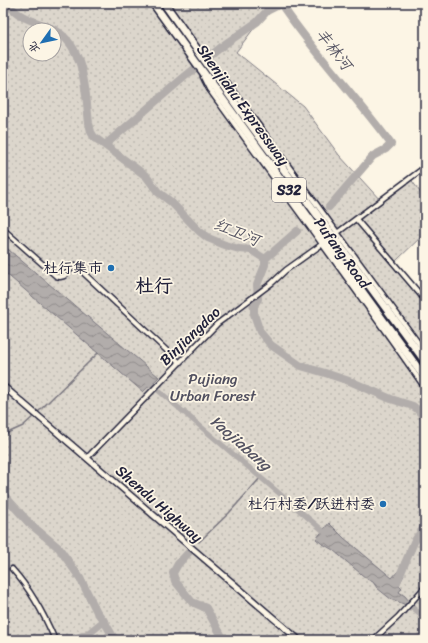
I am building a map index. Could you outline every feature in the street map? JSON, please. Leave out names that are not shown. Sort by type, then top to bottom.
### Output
[{"type":"highway","name":"Shenjiahu Expressway","points":[[153,3],[425,378]]},
{"type":"highway","name":"Shenjiahu Expressway","points":[[164,3],[241,111],[425,361]]},
{"type":"street","name":"Pufang Road","points":[[209,64],[224,79],[240,100],[425,352]]},
{"type":"street","name":"Pufang Road","points":[[201,72],[209,89],[425,388]]},
{"type":"street","points":[[337,233],[425,167]]},
{"type":"street","points":[[356,219],[425,300]]},
{"type":"street","points":[[3,229],[56,276],[64,276],[75,265],[179,362]]},
{"type":"street","name":"Binjiangdao","points":[[86,458],[148,393],[218,324],[291,266],[321,245]]},
{"type":"street","name":"Shendu Highway","points":[[3,386],[299,640]]},
{"type":"street","points":[[12,569],[36,601],[55,640]]},
{"type":"street","points":[[373,640],[406,609],[425,587]]},
{"type":"green space","name":"Pujiang Urban Forest","points":[[3,3],[261,3],[267,11],[236,52],[303,106],[339,155],[381,201],[410,178],[425,199],[425,233],[395,262],[425,299],[425,640],[3,640]]},
{"type":"water","points":[[3,245],[159,377],[143,392],[3,271]]},
{"type":"water","points":[[329,523],[344,538],[392,578],[398,571],[404,575],[399,585],[402,588],[399,592],[409,601],[406,605],[392,600],[377,588],[373,582],[367,579],[333,550],[316,539]]},
{"type":"waterway","name":"红卫河","points":[[7,3],[22,16],[51,28],[63,35],[71,45],[82,70],[89,123],[94,137],[146,176],[158,192],[171,202],[199,231],[208,238],[239,249],[251,250],[265,259],[265,265],[257,285],[258,299],[254,305],[254,314],[260,332],[271,345],[301,366],[352,382],[391,399],[413,406],[425,419]]},
{"type":"waterway","points":[[417,3],[425,14]]},
{"type":"waterway","name":"丰林河","points":[[105,145],[225,44],[257,22],[267,11],[281,4],[307,40],[391,144],[386,149],[373,156],[329,207]]},
{"type":"waterway","name":"丰林河","points":[[265,259],[297,231]]},
{"type":"waterway","points":[[37,413],[98,353]]},
{"type":"waterway","name":"Yaojiabang","points":[[146,380],[327,534]]},
{"type":"waterway","points":[[3,435],[23,426],[35,415]]},
{"type":"waterway","points":[[199,542],[229,513],[261,477]]},
{"type":"waterway","points":[[3,494],[29,523],[59,548],[80,578],[97,612],[115,640]]},
{"type":"waterway","name":"红卫河","points":[[397,582],[414,542],[425,526]]},
{"type":"waterway","points":[[190,551],[178,564],[173,573],[175,581],[192,602],[206,608],[224,640]]},
{"type":"waterway","name":"Yaojiabang","points":[[406,602],[425,618]]},
{"type":"waterway","points":[[71,640],[88,634],[104,621]]},
{"type":"place","name":"杜行集市","points":[[111,268]]},
{"type":"place","name":"杜行村委/跃进村委","points":[[383,504]]},
{"type":"district","name":"杜行","points":[[154,285]]}]
